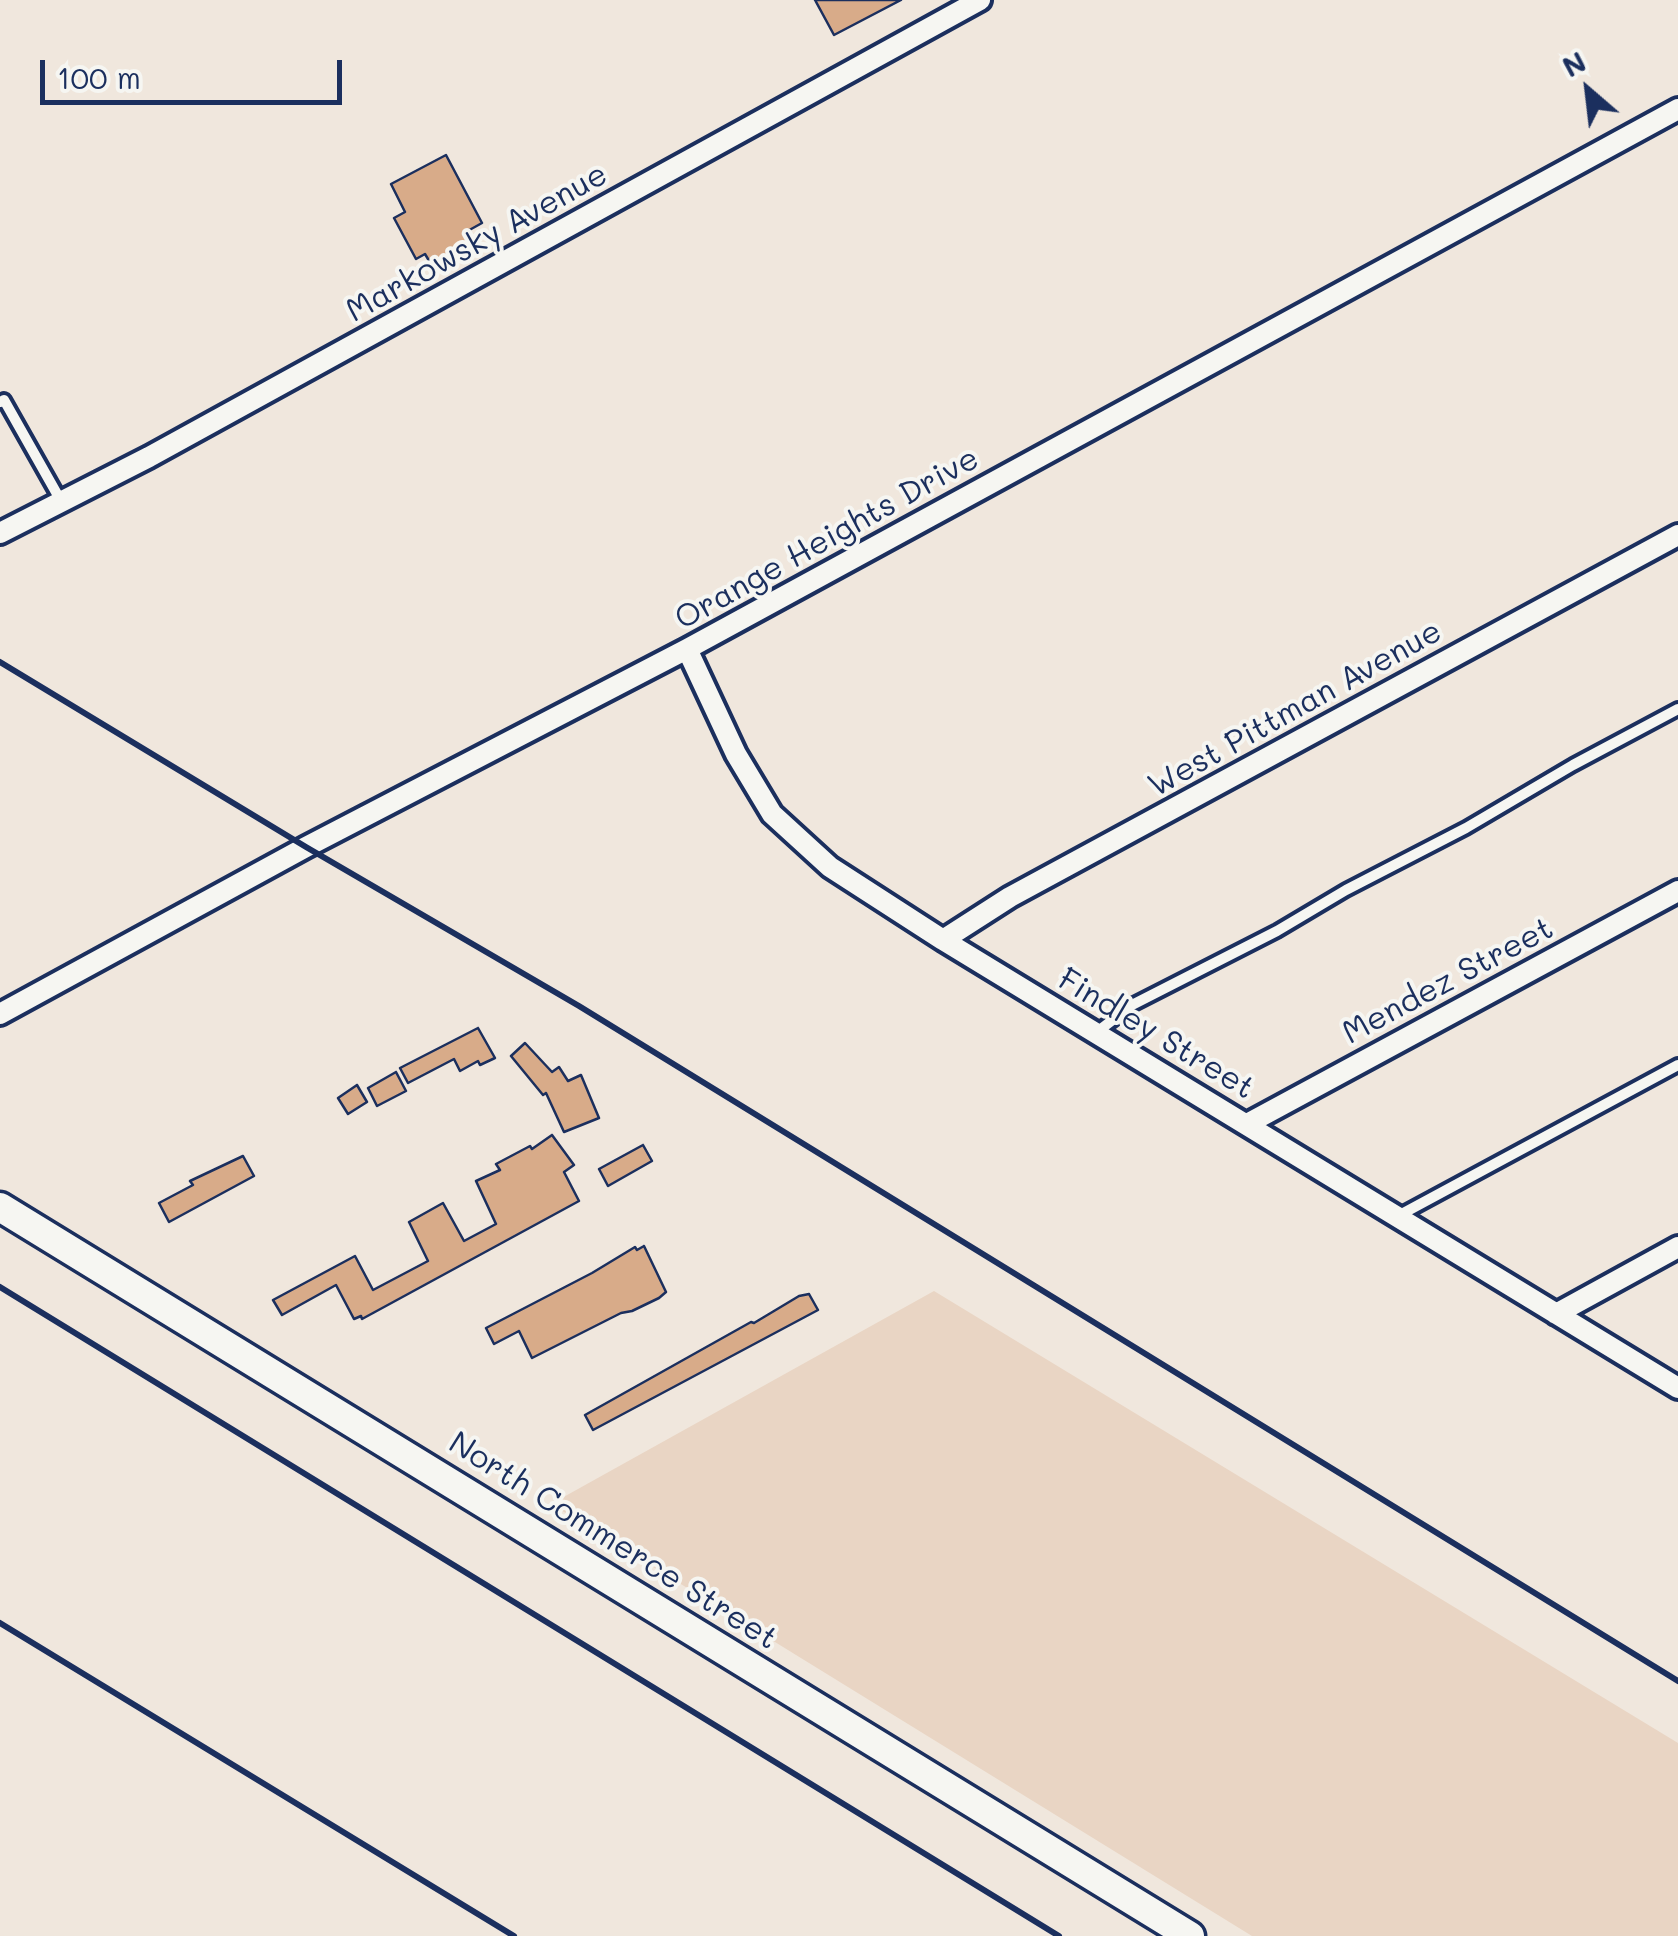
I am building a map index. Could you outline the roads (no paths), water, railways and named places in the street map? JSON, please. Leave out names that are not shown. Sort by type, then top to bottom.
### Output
[{"type":"main road","name":"North Commerce Street","points":[[0,1206],[1190,1936]]},
{"type":"street","name":"Markowsky Avenue","points":[[0,533],[149,457],[980,0]]},
{"type":"street","name":"Orange Heights Drive","points":[[0,1014],[306,847],[687,649],[1678,110]]},
{"type":"street","name":"West Pittman Avenue","points":[[943,940],[1010,897],[1678,534]]},
{"type":"street","name":"Findley Street","points":[[687,649],[736,754],[772,814],[830,866],[943,940],[1678,1388]]},
{"type":"street","name":"Mendez Street","points":[[1247,1124],[1678,891]]},
{"type":"street","points":[[1556,1314],[1678,1247]]},
{"type":"lane","points":[[1,398],[61,502]]},
{"type":"lane","points":[[1096,1032],[1132,1005],[1277,931],[1678,709]]},
{"type":"lane","points":[[1398,1216],[1678,1064]]},
{"type":"railway","points":[[0,662],[579,1006],[1678,1681]]},
{"type":"railway","points":[[0,1287],[1059,1936]]},
{"type":"railway","points":[[0,1623],[514,1936]]}]
